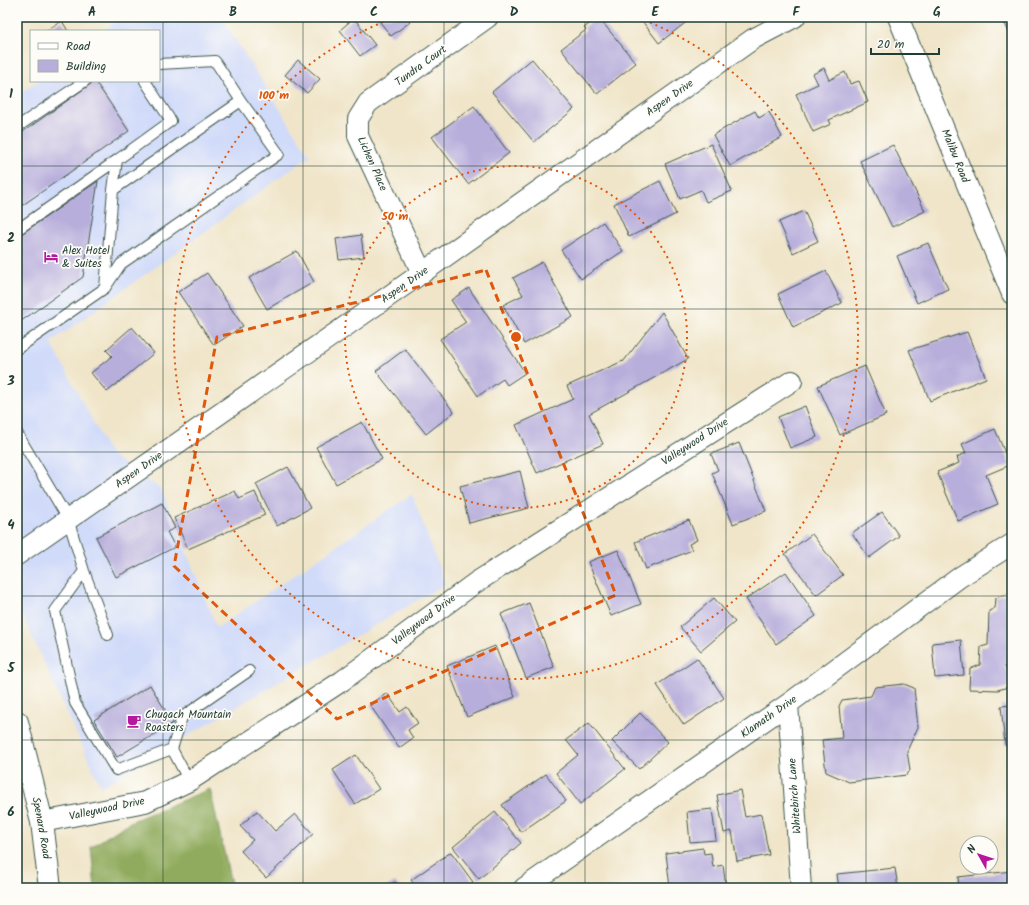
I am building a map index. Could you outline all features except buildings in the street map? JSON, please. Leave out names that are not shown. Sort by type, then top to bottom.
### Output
[{"type":"main road","name":"Spenard Road","points":[[17,722],[42,822],[50,888]]},
{"type":"street","name":"Tundra Court","points":[[358,119],[368,103],[488,17]]},
{"type":"street","name":"Aspen Drive","points":[[17,555],[422,273],[753,39],[794,17]]},
{"type":"street","name":"Malibu Road","points":[[898,17],[1012,294]]},
{"type":"street","name":"Lichen Place","points":[[358,119],[358,136],[422,273]]},
{"type":"street","name":"Valleywood Drive","points":[[42,822],[145,802],[190,781],[342,681],[475,583],[792,381]]},
{"type":"street","name":"Klamath Drive","points":[[524,888],[788,704],[960,577],[1012,544]]},
{"type":"street","name":"Whitebirch Lane","points":[[788,704],[801,888]]},
{"type":"lane","points":[[17,349],[105,288],[120,264],[279,154],[241,101],[215,61],[160,64]]},
{"type":"lane","points":[[17,127],[84,82]]},
{"type":"lane","points":[[17,230],[118,160],[171,121],[146,82]]},
{"type":"lane","points":[[113,190],[241,101]]},
{"type":"lane","points":[[105,288],[113,190],[118,160]]},
{"type":"lane","points":[[17,433],[68,519],[84,571],[108,635]]},
{"type":"lane","points":[[84,571],[55,611],[75,703],[116,770],[172,749]]},
{"type":"lane","points":[[190,781],[172,749],[182,717],[249,671]]},
{"type":"highlighted area","points":[[486,270],[616,595],[337,719],[174,566],[217,337]]},
{"type":"shaded area","points":[[121,17],[221,17],[310,156],[51,342],[110,454],[161,489],[217,628],[412,494],[445,584],[101,787],[17,604],[17,96],[36,82],[160,82],[160,30],[104,30]]},
{"type":"green space","points":[[210,789],[232,888],[95,888],[91,847],[132,821]]},
{"type":"place","name":"Alex Hotel & Suites","points":[[51,257]]},
{"type":"place","name":"Chugach Mountain Roasters","points":[[134,721]]}]
